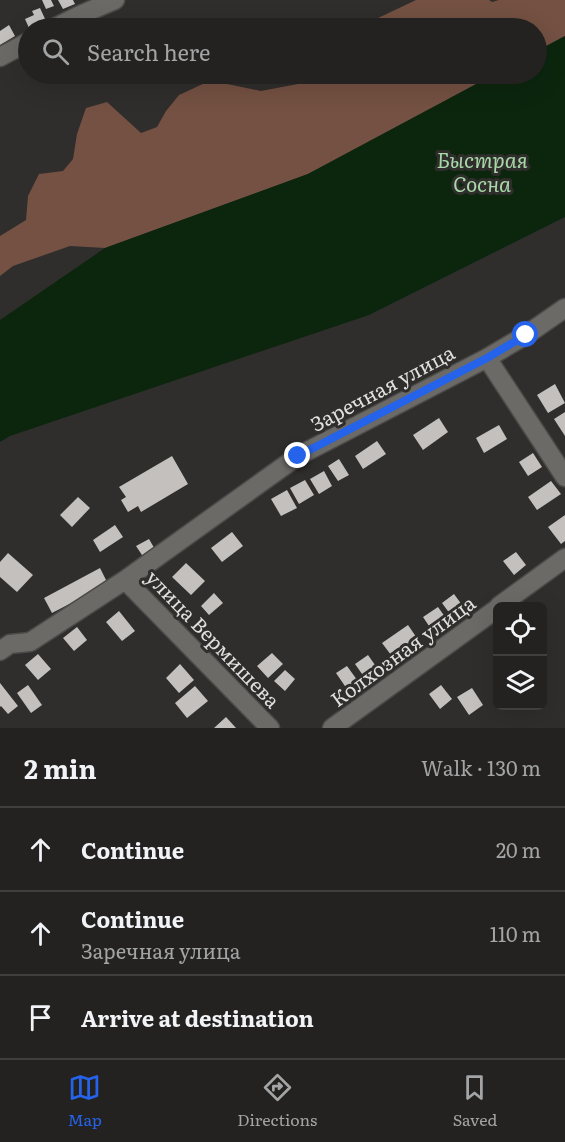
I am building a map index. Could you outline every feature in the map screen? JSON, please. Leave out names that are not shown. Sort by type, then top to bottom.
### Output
[{"type":"street","points":[[74,18],[115,0]]},
{"type":"street","points":[[0,57],[18,47]]},
{"type":"street","points":[[487,358],[565,308]]},
{"type":"street","name":"Заречная улица","points":[[0,651],[10,644],[30,642],[125,580],[298,456],[487,358],[565,477]]},
{"type":"street","name":"Колхозная улица","points":[[505,602],[565,558]]},
{"type":"street","name":"улица Вермишева","points":[[125,580],[270,728]]},
{"type":"street","name":"Колхозная улица","points":[[332,728],[493,611]]},
{"type":"shaded area","points":[[416,0],[489,0],[492,2],[499,0],[565,0],[565,36],[547,46],[547,18],[378,18]]},
{"type":"shaded area","points":[[203,84],[227,84],[261,91],[298,84],[476,84],[308,174],[105,248],[70,246],[13,266],[0,276],[0,236],[26,220],[28,196],[39,174],[63,171],[73,159],[77,134],[86,108],[107,102],[141,133],[157,127],[179,95]]},
{"type":"water","name":"Быстрая Сосна","points":[[565,36],[565,217],[369,315],[10,436],[0,442],[0,320],[105,248],[308,174],[476,84],[547,84],[547,46]]},
{"type":"building","points":[[42,0],[51,0],[54,6],[46,9]]},
{"type":"building","points":[[58,0],[73,0],[75,4],[63,9]]},
{"type":"building","points":[[40,8],[45,18],[27,18],[34,15],[32,11]]},
{"type":"building","points":[[9,25],[15,36],[0,45],[0,31]]},
{"type":"building","points":[[555,384],[565,403],[548,413],[537,395]]},
{"type":"building","points":[[565,412],[565,436],[554,419]]},
{"type":"building","points":[[439,418],[448,432],[423,450],[413,435]]},
{"type":"building","points":[[499,425],[507,439],[484,453],[476,438]]},
{"type":"building","points":[[377,441],[386,454],[363,469],[355,456]]},
{"type":"building","points":[[533,453],[542,467],[528,476],[519,462]]},
{"type":"building","points":[[172,456],[188,484],[141,512],[138,506],[128,512],[121,500],[126,497],[119,487]]},
{"type":"building","points":[[339,459],[349,475],[338,481],[328,466]]},
{"type":"building","points":[[324,471],[332,486],[319,494],[310,479]]},
{"type":"building","points":[[305,480],[314,495],[299,504],[290,488]]},
{"type":"building","points":[[551,481],[561,494],[537,510],[528,497]]},
{"type":"building","points":[[287,490],[297,508],[281,516],[271,499]]},
{"type":"building","points":[[78,497],[90,508],[72,527],[60,515]]},
{"type":"building","points":[[565,515],[565,541],[561,544],[548,527]]},
{"type":"building","points":[[115,525],[123,537],[100,552],[93,540]]},
{"type":"building","points":[[232,532],[243,546],[222,562],[211,548]]},
{"type":"building","points":[[149,539],[156,551],[144,558],[136,546]]},
{"type":"building","points":[[516,552],[526,565],[514,575],[503,561]]},
{"type":"building","points":[[8,553],[33,575],[17,592],[0,577],[0,562]]},
{"type":"building","points":[[186,563],[205,581],[191,595],[172,577]]},
{"type":"building","points":[[100,568],[108,584],[52,613],[44,598]]},
{"type":"building","points":[[214,593],[223,603],[209,615],[201,606]]},
{"type":"building","points":[[454,594],[465,609],[453,618],[442,603]]},
{"type":"building","points":[[438,607],[448,621],[433,632],[423,617]]},
{"type":"building","points":[[119,611],[135,631],[122,641],[106,622]]},
{"type":"building","points":[[408,625],[419,641],[394,659],[382,643]]},
{"type":"building","points":[[77,627],[87,640],[74,651],[63,638]]},
{"type":"building","points":[[272,653],[283,664],[268,678],[257,666]]},
{"type":"building","points":[[38,654],[51,669],[38,680],[25,665]]},
{"type":"building","points":[[368,655],[380,672],[367,681],[355,664]]},
{"type":"building","points":[[180,664],[194,680],[179,693],[166,678]]},
{"type":"building","points":[[347,666],[360,684],[349,692],[336,673]]},
{"type":"building","points":[[285,670],[295,679],[285,691],[274,681]]},
{"type":"building","points":[[0,683],[18,706],[8,714],[0,707]]},
{"type":"building","points":[[28,685],[42,705],[31,713],[17,693]]},
{"type":"building","points":[[441,685],[452,699],[440,709],[429,694]]},
{"type":"building","points":[[195,686],[208,701],[187,718],[175,703]]},
{"type":"building","points":[[472,688],[483,705],[469,715],[457,697]]},
{"type":"building","points":[[226,717],[236,728],[214,728]]},
{"type":"route","points":[[298,456],[487,358],[526,335]]}]
